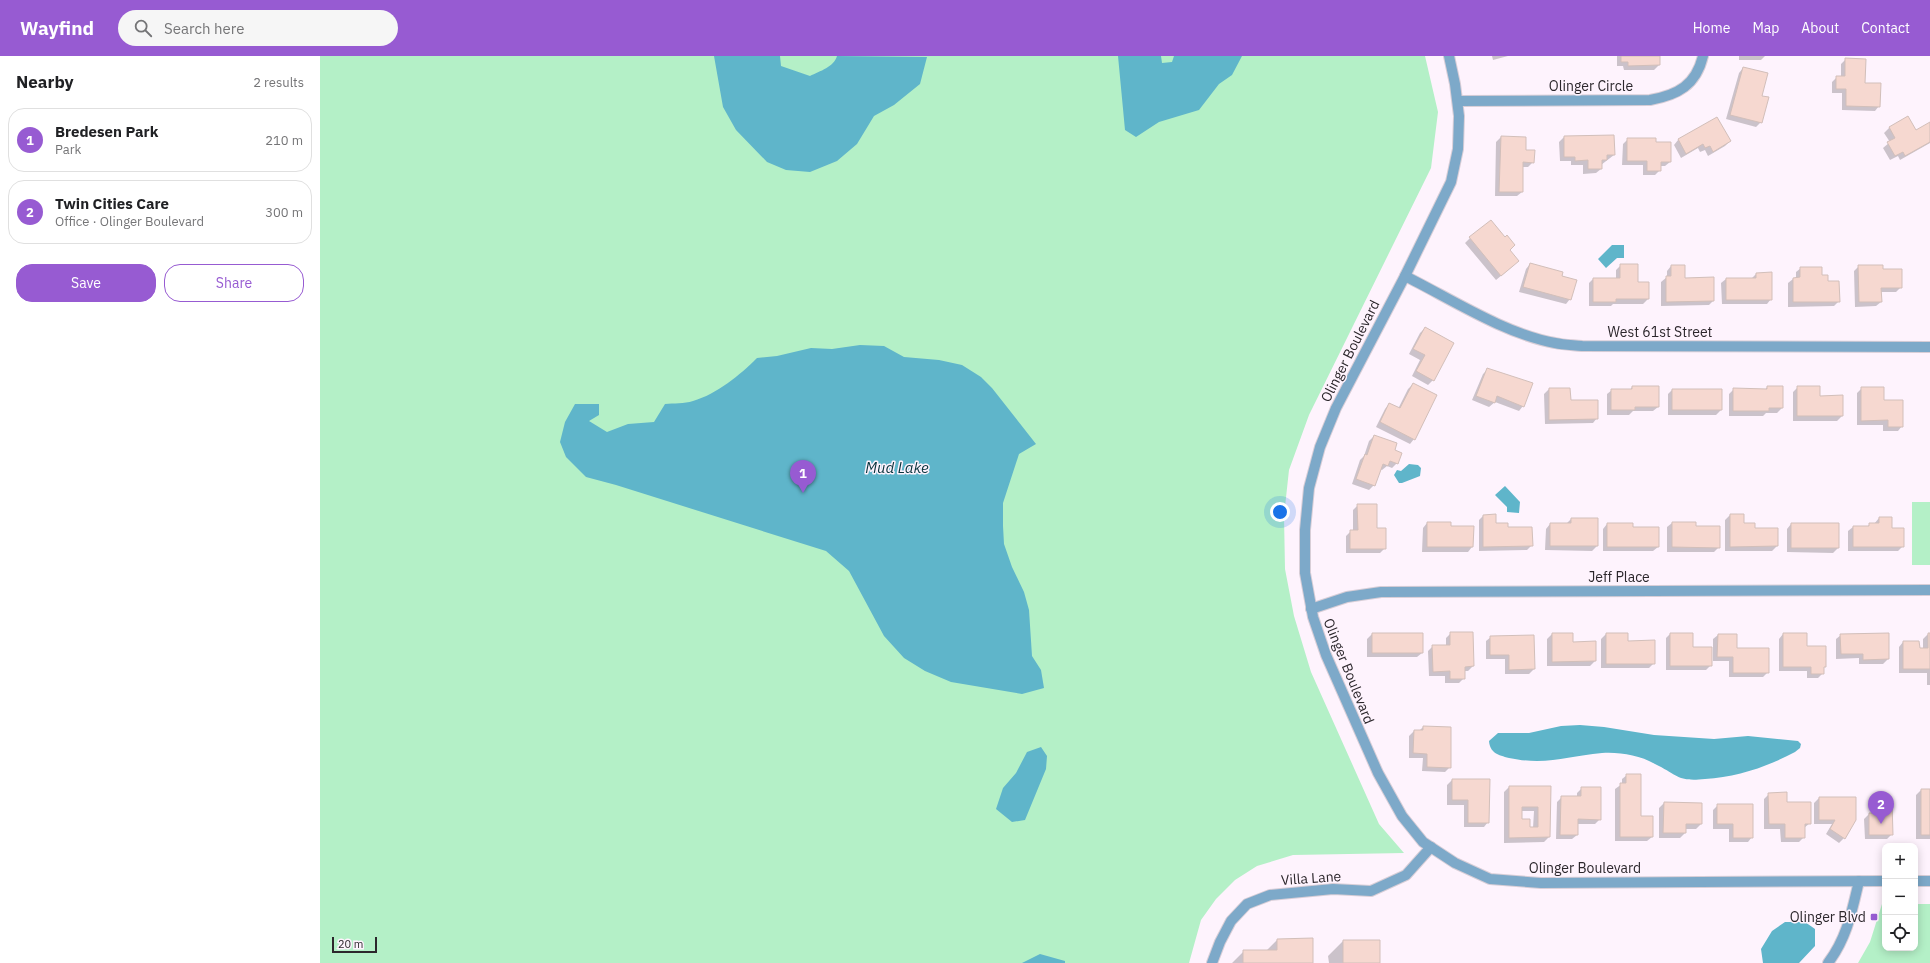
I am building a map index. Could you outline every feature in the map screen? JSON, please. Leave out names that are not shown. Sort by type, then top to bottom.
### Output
[{"type":"street","name":"Olinger Boulevard","points":[[1449,56],[1458,101],[1458,149],[1451,182],[1405,276],[1336,408],[1320,447],[1309,488],[1305,530],[1304,573],[1311,609],[1337,683],[1378,773],[1402,816],[1424,842],[1455,863],[1490,880],[1541,883],[1882,881]]},
{"type":"street","name":"Olinger Circle","points":[[1458,101],[1650,100],[1666,97],[1681,90],[1693,79],[1703,56]]},
{"type":"street","name":"West 61st Street","points":[[1405,276],[1502,325],[1528,336],[1555,343],[1590,346],[1930,347]]},
{"type":"street","name":"Jeff Place","points":[[1311,609],[1347,598],[1381,592],[1930,590]]},
{"type":"street","name":"Villa Lane","points":[[1212,963],[1220,942],[1231,921],[1247,904],[1270,895],[1333,889],[1371,891],[1406,875],[1431,847]]},
{"type":"street","points":[[1918,881],[1930,881]]},
{"type":"street","points":[[1828,963],[1838,950],[1847,929],[1859,882]]},
{"type":"green space","points":[[320,56],[1425,56],[1438,112],[1431,168],[1309,415],[1289,470],[1284,516],[1285,569],[1294,616],[1311,672],[1379,824],[1404,853],[1293,855],[1257,866],[1235,880],[1216,899],[1201,920],[1189,963],[320,963]]},
{"type":"green space","points":[[1912,502],[1930,502],[1930,565],[1912,565]]},
{"type":"green space","points":[[1882,904],[1882,951],[1918,951],[1918,904],[1930,904],[1930,963],[1858,963],[1870,942]]},
{"type":"water","points":[[714,56],[780,56],[781,66],[810,76],[830,66],[837,56],[927,57],[920,84],[894,105],[874,116],[857,144],[837,161],[810,172],[786,170],[767,162],[736,130],[723,107]]},
{"type":"water","points":[[1118,56],[1161,56],[1162,63],[1172,62],[1174,56],[1242,56],[1232,75],[1219,84],[1199,110],[1159,122],[1136,137],[1125,130]]},
{"type":"water","points":[[1612,245],[1624,245],[1624,258],[1617,258],[1606,268],[1598,259]]},
{"type":"water","name":"Mud Lake","points":[[860,345],[884,346],[904,357],[939,360],[962,365],[981,377],[992,388],[1036,444],[1019,454],[1003,503],[1003,526],[1004,544],[1012,567],[1024,592],[1029,610],[1032,656],[1041,670],[1044,688],[1022,694],[951,682],[925,671],[904,658],[884,636],[849,571],[826,551],[586,477],[566,457],[560,442],[565,422],[575,404],[599,404],[599,415],[589,421],[607,432],[628,424],[654,422],[665,404],[690,402],[711,394],[736,377],[757,358],[777,356],[811,348],[832,349]]},
{"type":"water","points":[[1409,464],[1418,465],[1421,468],[1420,476],[1399,483],[1394,475],[1397,470],[1401,471]]},
{"type":"water","points":[[1505,486],[1520,502],[1519,513],[1507,512],[1507,507],[1495,495]]},
{"type":"water","points":[[1580,725],[1604,727],[1654,735],[1714,739],[1748,736],[1798,741],[1801,744],[1800,748],[1795,752],[1763,767],[1740,774],[1696,780],[1678,777],[1642,758],[1616,753],[1590,754],[1546,761],[1509,758],[1495,753],[1491,748],[1489,741],[1498,733],[1529,733],[1561,726]]},
{"type":"water","points":[[1041,747],[1047,756],[1046,769],[1025,820],[1012,822],[996,809],[1003,788],[1016,773],[1027,752]]},
{"type":"water","points":[[1785,922],[1805,922],[1815,929],[1815,946],[1799,963],[1763,963],[1761,949],[1772,931]]},
{"type":"water","points":[[1040,954],[1065,961],[1065,963],[1022,963]]},
{"type":"building","points":[[1621,56],[1660,56],[1660,65],[1628,66],[1628,62],[1621,62]]},
{"type":"building","points":[[1845,58],[1866,59],[1865,83],[1881,83],[1880,107],[1846,106],[1846,89],[1836,89],[1836,76],[1845,76]]},
{"type":"building","points":[[1743,67],[1768,73],[1762,96],[1769,97],[1762,123],[1730,115]]},
{"type":"building","points":[[1908,116],[1916,130],[1930,122],[1930,142],[1905,156],[1903,152],[1895,156],[1887,142],[1895,138],[1889,127]]},
{"type":"building","points":[[1717,117],[1731,141],[1713,152],[1710,146],[1705,148],[1703,144],[1686,154],[1678,139]]},
{"type":"building","points":[[1614,135],[1615,155],[1607,155],[1607,160],[1602,160],[1602,169],[1588,169],[1588,160],[1575,161],[1575,157],[1564,157],[1564,136]]},
{"type":"building","points":[[1501,136],[1526,137],[1526,150],[1535,150],[1534,163],[1523,162],[1523,192],[1499,192]]},
{"type":"building","points":[[1627,138],[1656,138],[1656,142],[1671,142],[1671,162],[1661,162],[1661,171],[1647,171],[1647,161],[1627,161]]},
{"type":"building","points":[[1491,220],[1505,237],[1507,235],[1515,245],[1510,250],[1519,261],[1501,276],[1469,237]]},
{"type":"building","points":[[1530,263],[1563,272],[1562,276],[1577,280],[1571,300],[1523,287]]},
{"type":"building","points":[[1620,264],[1638,264],[1638,282],[1649,282],[1649,299],[1616,299],[1616,302],[1593,302],[1593,278],[1620,278]]},
{"type":"building","points":[[1671,265],[1685,265],[1685,278],[1714,277],[1714,301],[1666,302],[1666,276],[1671,276]]},
{"type":"building","points":[[1858,265],[1883,265],[1883,269],[1902,269],[1902,288],[1881,288],[1882,302],[1859,302]]},
{"type":"building","points":[[1800,267],[1822,267],[1822,275],[1828,275],[1828,281],[1839,281],[1840,302],[1793,302],[1793,278],[1800,277]]},
{"type":"building","points":[[1772,272],[1772,300],[1726,300],[1726,278],[1756,278],[1756,273]]},
{"type":"building","points":[[1425,327],[1454,343],[1434,381],[1416,371],[1425,355],[1413,349]]},
{"type":"building","points":[[1487,368],[1533,383],[1524,407],[1497,396],[1495,403],[1476,396]]},
{"type":"building","points":[[1413,383],[1437,395],[1415,440],[1380,422],[1389,403],[1400,408]]},
{"type":"building","points":[[1632,386],[1659,386],[1659,407],[1635,407],[1635,410],[1611,410],[1611,389],[1632,389]]},
{"type":"building","points":[[1767,386],[1783,386],[1783,408],[1769,408],[1769,411],[1733,411],[1733,388],[1767,389]]},
{"type":"building","points":[[1797,386],[1820,386],[1820,396],[1843,395],[1843,416],[1797,416]]},
{"type":"building","points":[[1861,387],[1884,387],[1884,400],[1903,400],[1903,427],[1888,427],[1888,420],[1861,421]]},
{"type":"building","points":[[1549,388],[1570,388],[1571,400],[1598,400],[1598,419],[1549,420]]},
{"type":"building","points":[[1672,389],[1722,389],[1722,410],[1672,410]]},
{"type":"building","points":[[1374,435],[1397,443],[1395,450],[1402,453],[1398,464],[1390,461],[1388,466],[1383,464],[1375,486],[1356,479]]},
{"type":"building","points":[[1357,504],[1377,504],[1377,528],[1386,528],[1386,549],[1350,549],[1350,530],[1358,530]]},
{"type":"building","points":[[1496,514],[1496,523],[1508,523],[1508,527],[1532,527],[1533,546],[1483,547],[1483,515]]},
{"type":"building","points":[[1730,514],[1744,514],[1744,523],[1755,523],[1755,528],[1778,528],[1778,546],[1730,547]]},
{"type":"building","points":[[1879,517],[1892,517],[1892,528],[1904,528],[1904,547],[1853,547],[1853,526],[1869,526],[1869,523],[1879,523]]},
{"type":"building","points":[[1571,518],[1598,518],[1598,546],[1550,546],[1550,523],[1571,523]]},
{"type":"building","points":[[1427,522],[1451,522],[1451,526],[1474,526],[1473,547],[1427,547]]},
{"type":"building","points":[[1672,522],[1696,522],[1696,526],[1720,526],[1720,548],[1672,547]]},
{"type":"building","points":[[1607,523],[1633,523],[1633,527],[1659,527],[1659,547],[1607,547]]},
{"type":"building","points":[[1791,523],[1839,523],[1839,548],[1791,548]]},
{"type":"building","points":[[1450,632],[1473,632],[1474,666],[1465,667],[1465,679],[1450,679],[1450,671],[1433,672],[1432,645],[1450,645]]},
{"type":"building","points":[[1372,633],[1423,633],[1423,653],[1372,653]]},
{"type":"building","points":[[1552,633],[1573,633],[1573,642],[1596,641],[1596,661],[1552,662]]},
{"type":"building","points":[[1606,633],[1628,633],[1628,641],[1655,640],[1655,664],[1606,664]]},
{"type":"building","points":[[1670,633],[1693,633],[1693,647],[1712,647],[1712,666],[1670,666]]},
{"type":"building","points":[[1783,633],[1807,633],[1807,646],[1826,646],[1826,667],[1824,667],[1824,674],[1811,674],[1811,667],[1783,667]]},
{"type":"building","points":[[1889,633],[1889,659],[1863,660],[1863,654],[1841,654],[1840,634]]},
{"type":"building","points":[[1928,633],[1930,633],[1930,669],[1903,669],[1903,641],[1919,641],[1920,648],[1928,648]]},
{"type":"building","points":[[1718,634],[1737,634],[1737,648],[1769,648],[1769,673],[1733,673],[1733,657],[1717,657]]},
{"type":"building","points":[[1534,635],[1535,669],[1509,670],[1509,655],[1490,655],[1490,636]]},
{"type":"building","points":[[1423,726],[1451,727],[1451,768],[1427,767],[1427,754],[1413,753],[1414,730],[1423,730]]},
{"type":"building","points":[[1626,774],[1641,774],[1641,816],[1653,816],[1653,837],[1620,837],[1620,783],[1626,783]]},
{"type":"building","points":[[1452,779],[1490,779],[1489,823],[1468,823],[1468,800],[1452,800]]},
{"type":"building","points":[[1509,786],[1551,786],[1550,837],[1509,838]],"holes":[[[1522,807],[1538,807],[1538,827],[1530,827],[1530,819],[1522,819]]]},
{"type":"building","points":[[1581,787],[1601,787],[1601,820],[1578,819],[1578,835],[1560,835],[1561,796],[1581,796]]},
{"type":"building","points":[[1921,789],[1930,789],[1930,835],[1921,835]]},
{"type":"building","points":[[1787,792],[1787,802],[1811,802],[1811,824],[1805,824],[1805,838],[1785,838],[1785,824],[1769,824],[1768,793]]},
{"type":"building","points":[[1819,797],[1856,797],[1856,820],[1845,839],[1830,829],[1835,820],[1819,820]]},
{"type":"building","points":[[1664,802],[1702,803],[1702,824],[1686,824],[1686,833],[1663,833]]},
{"type":"building","points":[[1877,802],[1892,802],[1893,835],[1869,835],[1869,813],[1877,813]]},
{"type":"building","points":[[1717,804],[1753,804],[1753,838],[1733,838],[1733,824],[1717,824]]},
{"type":"building","points":[[1313,938],[1313,963],[1243,963],[1243,950],[1277,950],[1277,939]]},
{"type":"building","points":[[1343,940],[1380,940],[1380,963],[1343,963]]},
{"type":"place","name":"Bredesen Park","points":[[803,493]]},
{"type":"place","name":"Twin Cities Care","points":[[1881,824]]},
{"type":"place","name":"Olinger Blvd","points":[[1874,917]]}]
